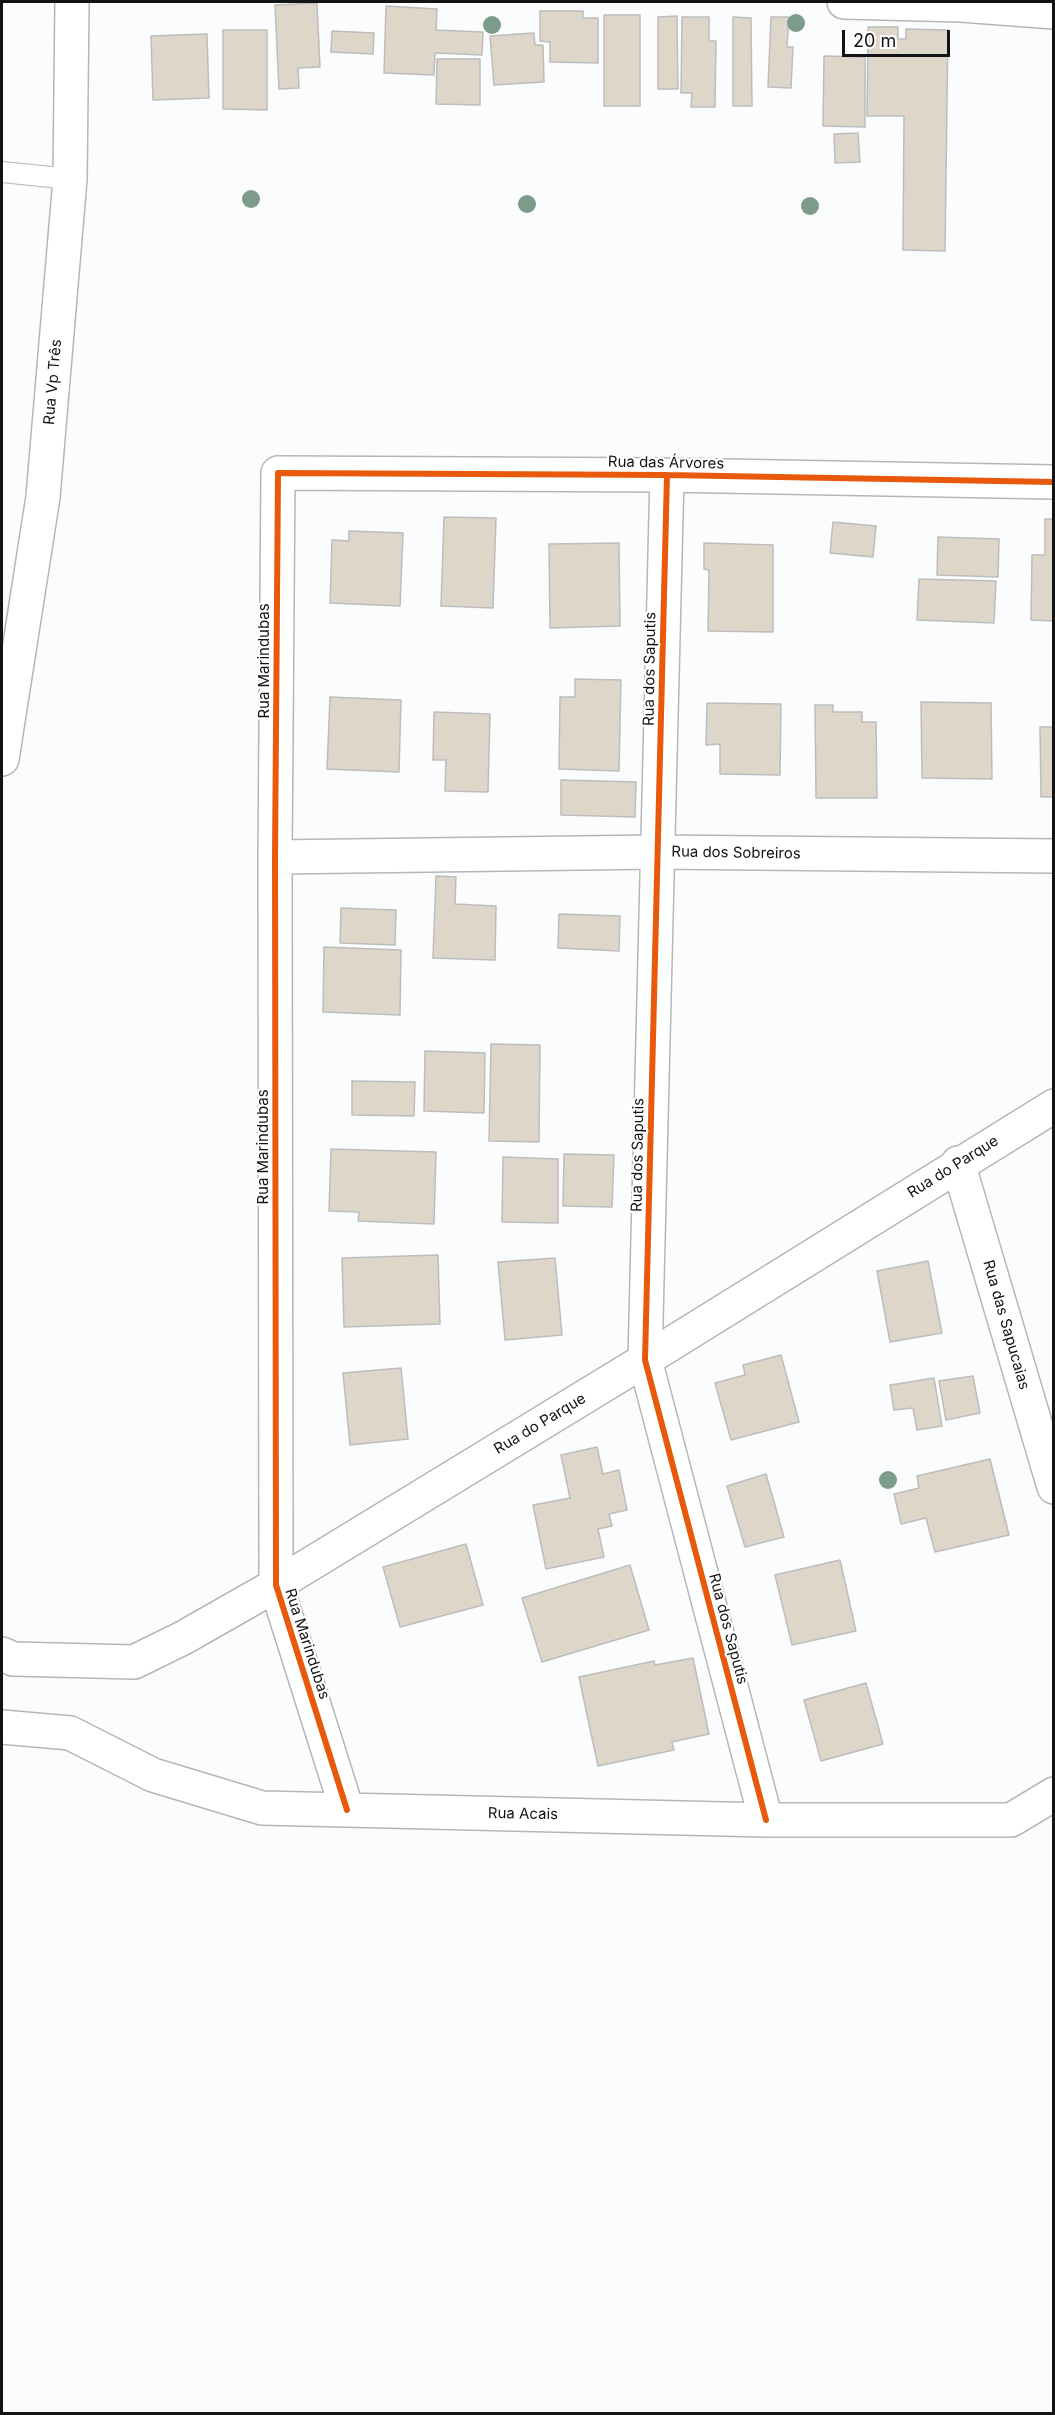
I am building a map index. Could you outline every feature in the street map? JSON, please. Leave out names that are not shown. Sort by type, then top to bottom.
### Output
[{"type":"street","name":"Rua Vp Três","points":[[2,759],[43,497],[70,179],[72,2]]},
{"type":"street","points":[[844,2],[961,5],[1053,12]]},
{"type":"street","name":"Rua das Árvores","points":[[278,473],[667,475],[1053,482]]},
{"type":"street","name":"Rua Marindubas","points":[[278,473],[275,856],[276,1585],[347,1809]]},
{"type":"street","name":"Rua dos Saputis","points":[[667,475],[645,1360],[766,1820]]},
{"type":"street","name":"Rua dos Sobreiros","points":[[275,856],[658,852],[1053,856]]},
{"type":"street","name":"Rua do Parque","points":[[2,1654],[13,1659],[134,1662],[183,1638],[276,1585],[645,1360],[958,1163],[1053,1106]]},
{"type":"street","name":"Rua das Sapucaias","points":[[958,1163],[1053,1487]]},
{"type":"street","name":"Rua Acais","points":[[2,1727],[70,1733],[153,1775],[262,1808],[766,1820],[1011,1820],[1053,1794]]},
{"type":"lane","points":[[2,172],[70,179]]},
{"type":"building","points":[[317,3],[320,67],[298,68],[299,88],[279,89],[275,5]]},
{"type":"building","points":[[386,6],[437,9],[436,30],[483,32],[482,55],[435,53],[434,75],[384,73]]},
{"type":"building","points":[[540,11],[583,11],[583,18],[598,18],[598,63],[550,62],[550,42],[540,41]]},
{"type":"building","points":[[604,15],[640,15],[640,106],[604,106]]},
{"type":"building","points":[[677,16],[678,89],[658,89],[658,17]]},
{"type":"building","points":[[682,17],[709,17],[709,41],[716,41],[715,107],[691,107],[692,93],[681,93]]},
{"type":"building","points":[[733,17],[751,18],[752,106],[733,106]]},
{"type":"building","points":[[771,17],[789,17],[787,47],[793,47],[791,88],[768,87]]},
{"type":"building","points":[[868,27],[898,27],[898,39],[906,39],[906,29],[948,30],[945,251],[903,250],[904,116],[867,116]]},
{"type":"building","points":[[223,30],[267,30],[267,110],[223,109]]},
{"type":"building","points":[[332,31],[374,33],[373,54],[331,52]]},
{"type":"building","points":[[534,33],[535,45],[543,45],[544,82],[494,85],[490,36]]},
{"type":"building","points":[[207,34],[209,98],[153,100],[151,36]]},
{"type":"building","points":[[824,56],[865,57],[865,127],[823,126]]},
{"type":"building","points":[[437,59],[480,59],[480,105],[436,104]]},
{"type":"building","points":[[858,133],[860,162],[835,163],[834,134]]},
{"type":"building","points":[[444,517],[496,518],[493,608],[441,606]]},
{"type":"building","points":[[1045,519],[1054,519],[1054,621],[1031,620],[1032,555],[1045,555]]},
{"type":"building","points":[[833,522],[876,526],[873,557],[830,553]]},
{"type":"building","points":[[349,531],[403,533],[400,606],[330,603],[332,540],[349,541]]},
{"type":"building","points":[[938,537],[999,539],[998,577],[937,575]]},
{"type":"building","points":[[619,543],[620,626],[550,628],[549,544]]},
{"type":"building","points":[[704,543],[773,545],[773,632],[708,631],[709,570],[704,569]]},
{"type":"building","points":[[919,579],[996,581],[994,623],[917,620]]},
{"type":"building","points":[[575,679],[621,680],[619,771],[559,769],[560,697],[575,697]]},
{"type":"building","points":[[330,697],[401,700],[399,772],[327,769]]},
{"type":"building","points":[[921,702],[991,703],[992,779],[922,778]]},
{"type":"building","points":[[707,703],[781,704],[780,775],[720,774],[720,744],[706,745]]},
{"type":"building","points":[[815,705],[833,705],[833,712],[862,712],[862,722],[876,722],[877,798],[816,798]]},
{"type":"building","points":[[434,712],[490,714],[488,792],[445,791],[446,760],[433,760]]},
{"type":"building","points":[[1040,727],[1054,727],[1054,797],[1041,797]]},
{"type":"building","points":[[561,780],[636,782],[635,817],[561,815]]},
{"type":"building","points":[[436,876],[456,877],[455,904],[496,906],[495,960],[433,958]]},
{"type":"building","points":[[341,908],[396,910],[395,945],[340,943]]},
{"type":"building","points":[[559,914],[620,916],[619,951],[558,948]]},
{"type":"building","points":[[324,947],[401,950],[400,1015],[323,1012]]},
{"type":"building","points":[[491,1044],[540,1045],[539,1142],[489,1141]]},
{"type":"building","points":[[425,1051],[485,1053],[484,1113],[424,1111]]},
{"type":"building","points":[[352,1081],[415,1082],[414,1116],[352,1115]]},
{"type":"building","points":[[331,1149],[436,1152],[434,1224],[358,1221],[359,1212],[329,1211]]},
{"type":"building","points":[[564,1154],[614,1155],[612,1207],[563,1206]]},
{"type":"building","points":[[503,1157],[558,1159],[558,1223],[502,1222]]},
{"type":"building","points":[[438,1255],[440,1324],[344,1327],[342,1258]]},
{"type":"building","points":[[555,1258],[562,1335],[505,1340],[498,1262]]},
{"type":"building","points":[[928,1261],[942,1333],[890,1342],[877,1271]]},
{"type":"building","points":[[781,1355],[799,1422],[731,1440],[715,1383],[745,1375],[743,1365]]},
{"type":"building","points":[[401,1368],[408,1439],[350,1445],[343,1373]]},
{"type":"building","points":[[973,1376],[980,1413],[946,1420],[939,1381]]},
{"type":"building","points":[[934,1378],[942,1426],[917,1430],[913,1408],[894,1410],[890,1385]]},
{"type":"building","points":[[597,1447],[603,1474],[619,1470],[627,1510],[609,1514],[612,1526],[598,1529],[604,1557],[546,1569],[533,1505],[570,1498],[561,1455]]},
{"type":"building","points":[[990,1459],[1009,1535],[935,1552],[926,1518],[901,1524],[894,1494],[919,1488],[917,1476]]},
{"type":"building","points":[[766,1474],[784,1537],[745,1547],[727,1486]]},
{"type":"building","points":[[466,1544],[483,1605],[400,1627],[383,1567]]},
{"type":"building","points":[[840,1560],[856,1631],[792,1645],[775,1575]]},
{"type":"building","points":[[630,1565],[649,1630],[542,1662],[522,1598]]},
{"type":"building","points":[[693,1658],[709,1734],[672,1742],[674,1750],[598,1766],[579,1677],[654,1661],[655,1665]]},
{"type":"building","points":[[866,1683],[883,1744],[821,1761],[804,1700]]},
{"type":"cycle path","points":[[347,1810],[276,1585],[275,857],[278,473],[667,475],[1054,482]]},
{"type":"cycle path","points":[[667,475],[645,1360],[766,1820]]}]
